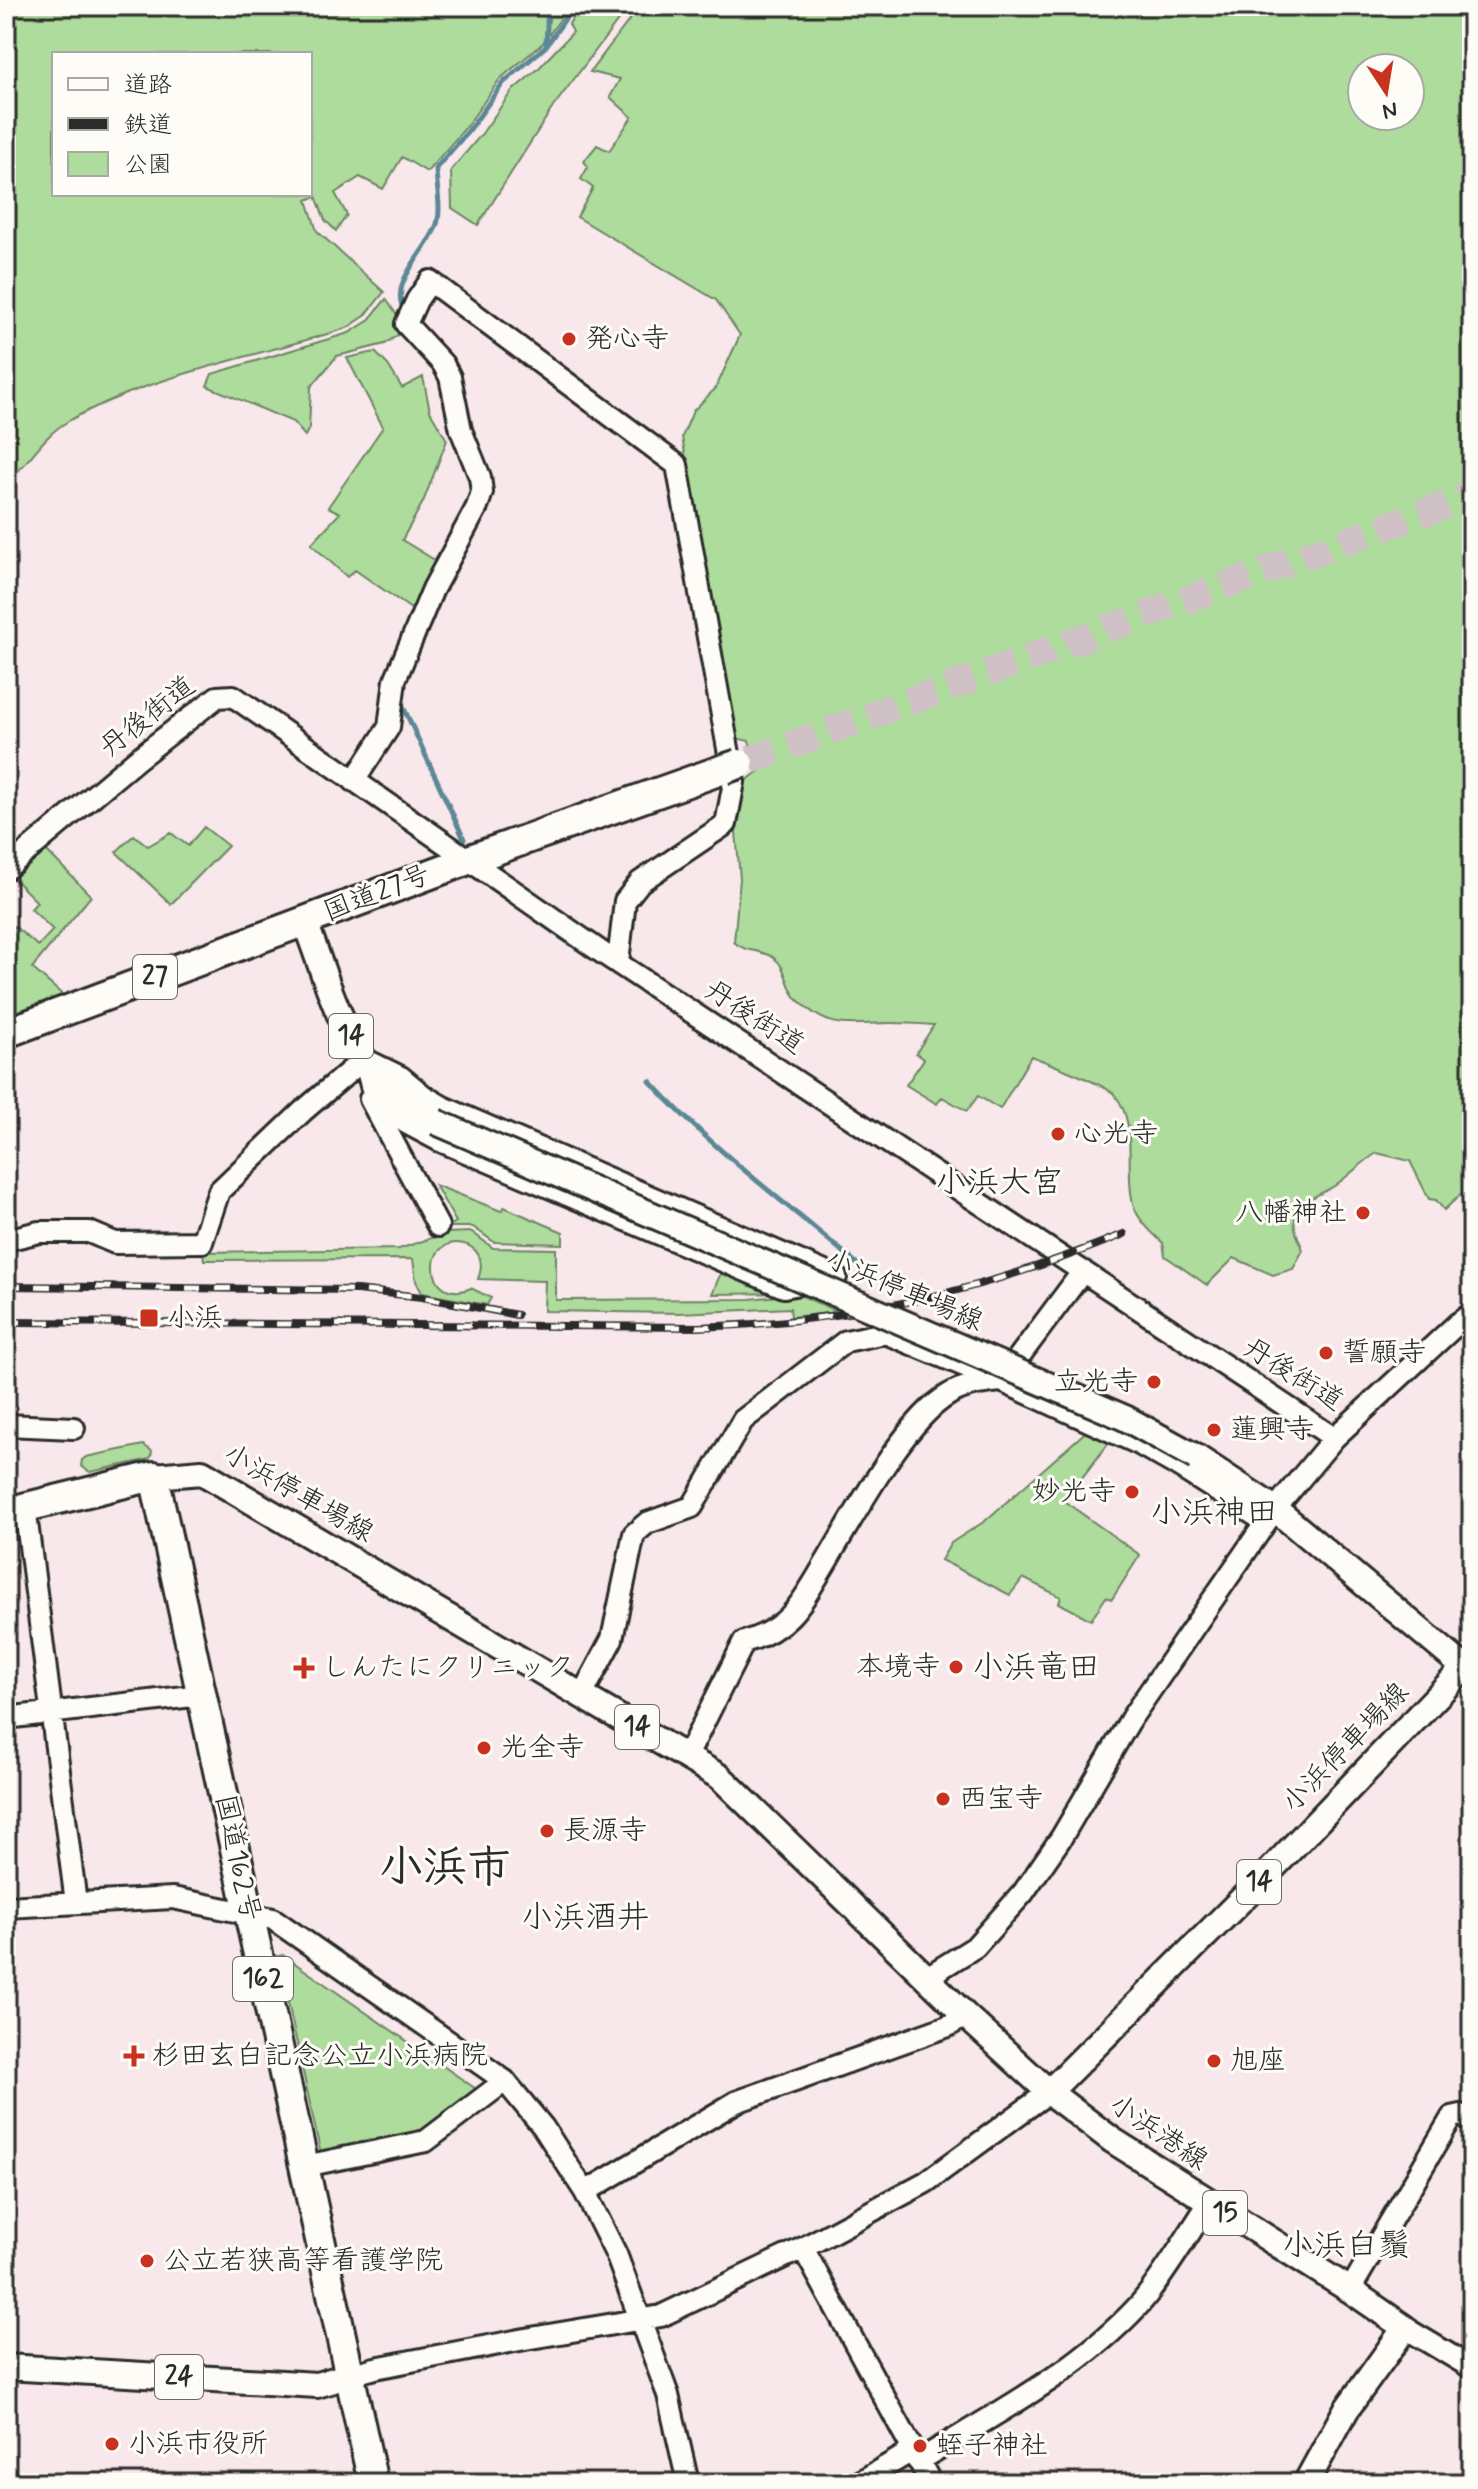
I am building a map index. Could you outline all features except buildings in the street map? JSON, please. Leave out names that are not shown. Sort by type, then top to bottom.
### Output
[{"type":"highway","name":"国道27号","points":[[6,1033],[468,860],[738,764]]},
{"type":"highway","points":[[16,1510],[154,1476]]},
{"type":"highway","name":"国道162号","points":[[154,1476],[373,2483]]},
{"type":"main road","name":"小浜停車場線","points":[[154,1476],[202,1472],[720,1777],[966,2016],[1049,2092],[1469,1669],[1196,1457],[1125,1418],[436,1122],[412,1107],[364,1059],[344,1022],[305,922]]},
{"type":"main road","name":"小浜港線","points":[[1049,2092],[1112,2140],[1405,2328]]},
{"type":"main road","points":[[1306,2483],[1346,2410],[1405,2328]]},
{"type":"main road","name":"24","points":[[6,2367],[317,2385],[350,2375]]},
{"type":"street","points":[[354,781],[389,727],[395,680],[433,589],[482,492],[480,477],[461,430],[450,377],[443,364],[406,324],[430,281],[677,465],[728,742],[733,796],[726,824],[640,882],[625,901],[618,962]]},
{"type":"street","name":"丹後街道","points":[[6,869],[217,697],[233,696],[618,962],[1334,1438],[1470,1317]]},
{"type":"street","points":[[364,1059],[401,1077],[443,1107],[836,1277],[784,1287],[430,1136],[394,1114],[374,1097],[364,1059]]},
{"type":"street","points":[[364,1059],[371,1104],[438,1226]]},
{"type":"street","points":[[6,1240],[39,1232],[89,1232],[115,1243],[202,1242],[219,1191],[303,1111],[364,1059]]},
{"type":"street","points":[[687,1756],[744,1642],[765,1636],[782,1625],[799,1607],[901,1443],[947,1395],[975,1384],[1001,1381],[1083,1271]]},
{"type":"street","points":[[582,1695],[612,1639],[634,1534],[647,1523],[692,1507],[743,1420],[846,1341],[885,1333],[1001,1381],[1139,1444],[1271,1515]]},
{"type":"street","points":[[6,1425],[74,1428]]},
{"type":"street","points":[[927,1977],[975,1947],[1023,1893],[1061,1838],[1132,1717],[1271,1515],[1334,1438]]},
{"type":"street","points":[[16,1510],[52,1712],[76,1903]]},
{"type":"street","points":[[6,1718],[201,1695]]},
{"type":"street","points":[[6,1907],[173,1898],[273,1919],[505,2081],[543,2127],[585,2192],[616,2254],[668,2395],[688,2483]]},
{"type":"street","points":[[585,2192],[736,2102],[948,2026],[966,2016]]},
{"type":"street","points":[[305,2166],[426,2141],[505,2081]]},
{"type":"street","points":[[350,2375],[661,2316],[803,2248],[926,2182],[1049,2092]]},
{"type":"street","points":[[1350,2290],[1452,2117],[1461,2115],[1472,2121]]},
{"type":"street","points":[[858,2483],[915,2456],[1046,2384],[1092,2351],[1141,2303],[1209,2203]]},
{"type":"street","points":[[803,2248],[931,2483]]},
{"type":"street","points":[[1405,2328],[1472,2368]]},
{"type":"green space","points":[[6,6],[570,6],[542,44],[500,79],[467,126],[427,172],[402,157],[383,189],[360,177],[335,193],[347,215],[336,231],[325,220],[316,196],[307,200],[317,231],[384,292],[365,316],[347,328],[167,379],[98,406],[58,428],[6,483]]},
{"type":"green space","points":[[579,6],[629,6],[553,107],[478,225],[452,208],[451,170],[512,91],[573,32],[569,24]]},
{"type":"green space","points":[[640,6],[1472,6],[1472,1184],[1444,1210],[1436,1200],[1429,1199],[1410,1161],[1377,1153],[1299,1208],[1294,1223],[1303,1250],[1293,1269],[1273,1275],[1234,1258],[1207,1285],[1165,1256],[1163,1243],[1135,1210],[1127,1120],[1110,1091],[1031,1056],[1000,1109],[978,1096],[967,1111],[942,1097],[937,1104],[906,1085],[924,1059],[916,1053],[934,1025],[842,1024],[821,1018],[794,995],[782,967],[774,958],[734,942],[740,879],[736,832],[732,824],[739,786],[759,771],[749,741],[736,738],[682,437],[693,411],[716,388],[740,335],[716,300],[577,217],[593,188],[581,179],[588,167],[584,161],[597,145],[609,151],[632,117],[610,97],[620,79],[590,72]]},
{"type":"green space","points":[[386,299],[406,329],[385,344],[337,356],[311,387],[309,428],[305,436],[293,422],[207,386],[212,374],[349,333],[368,321]]},
{"type":"green space","points":[[375,352],[388,365],[402,388],[423,377],[430,411],[447,440],[423,502],[402,540],[436,561],[414,611],[355,570],[347,577],[311,544],[340,513],[328,507],[383,427],[347,358]]},
{"type":"green space","points":[[204,827],[228,846],[171,904],[116,852],[134,835],[148,846],[171,833],[188,846]]},
{"type":"green space","points":[[42,846],[91,896],[32,968],[65,997],[6,1021],[6,951],[11,945],[6,940],[6,933],[14,926],[38,946],[53,930],[31,909],[37,902],[10,875]]},
{"type":"green space","points":[[435,1185],[501,1211],[504,1207],[563,1232],[563,1244],[494,1242],[473,1227],[448,1227],[456,1222]]},
{"type":"green space","points":[[472,1232],[493,1248],[556,1249],[556,1300],[750,1299],[798,1294],[838,1312],[791,1317],[790,1308],[679,1313],[544,1311],[545,1281],[478,1279],[481,1265],[478,1254],[462,1244],[442,1248],[436,1256],[436,1277],[448,1290],[471,1288],[491,1298],[487,1305],[422,1293],[416,1281],[413,1259],[204,1260],[203,1252],[399,1249],[446,1233]]},
{"type":"green space","points":[[723,1268],[782,1293],[712,1294]]},
{"type":"green space","points":[[1090,1428],[1112,1439],[1064,1501],[1140,1555],[1112,1599],[1106,1597],[1091,1620],[1059,1603],[1061,1597],[1023,1578],[1010,1595],[941,1560],[951,1543],[985,1521]]},
{"type":"green space","points":[[143,1445],[152,1451],[151,1457],[146,1460],[90,1472],[81,1466],[86,1457]]},
{"type":"green space","points":[[283,1955],[479,2091],[427,2130],[328,2155],[320,2150],[278,1956]]},
{"type":"waterway","points":[[546,45],[548,6]]},
{"type":"waterway","points":[[406,313],[401,302],[404,279],[437,224],[436,168],[470,129],[503,83],[546,46],[574,6]]},
{"type":"waterway","points":[[429,625],[447,583]]},
{"type":"waterway","points":[[401,702],[464,839]]},
{"type":"waterway","points":[[495,890],[570,944]]},
{"type":"waterway","points":[[650,1081],[701,1133],[870,1275]]},
{"type":"tunnel","points":[[750,760],[1472,495]]},
{"type":"railway","points":[[6,1322],[698,1327],[754,1324],[809,1319],[915,1300],[1020,1272],[1124,1234]]},
{"type":"railway","points":[[6,1286],[357,1290],[422,1297],[517,1315]]},
{"type":"place","name":"発心寺","points":[[569,339]]},
{"type":"place","name":"心光寺","points":[[1058,1134]]},
{"type":"place","name":"八幡神社","points":[[1363,1213]]},
{"type":"place","name":"小浜","points":[[149,1318]]},
{"type":"place","name":"誓願寺","points":[[1326,1353]]},
{"type":"place","name":"立光寺","points":[[1154,1382]]},
{"type":"place","name":"蓮興寺","points":[[1214,1430]]},
{"type":"place","name":"妙光寺","points":[[1132,1492]]},
{"type":"place","name":"本境寺","points":[[956,1667]]},
{"type":"place","name":"しんたにクリニック","points":[[304,1668]]},
{"type":"place","name":"光全寺","points":[[484,1748]]},
{"type":"place","name":"西宝寺","points":[[943,1799]]},
{"type":"place","name":"長源寺","points":[[547,1831]]},
{"type":"place","name":"杉田玄白記念公立小浜病院","points":[[134,2056]]},
{"type":"place","name":"旭座","points":[[1214,2061]]},
{"type":"place","name":"公立若狭高等看護学院","points":[[147,2261]]},
{"type":"place","name":"小浜市役所","points":[[112,2444]]},
{"type":"place","name":"蛭子神社","points":[[920,2446]]},
{"type":"district","name":"小浜大宮","points":[[999,1183]]},
{"type":"district","name":"小浜神田","points":[[1214,1513]]},
{"type":"district","name":"小浜竜田","points":[[1036,1668]]},
{"type":"district","name":"小浜市","points":[[445,1869]]},
{"type":"district","name":"小浜酒井","points":[[585,1918]]},
{"type":"district","name":"小浜白鬚","points":[[1346,2246]]}]
